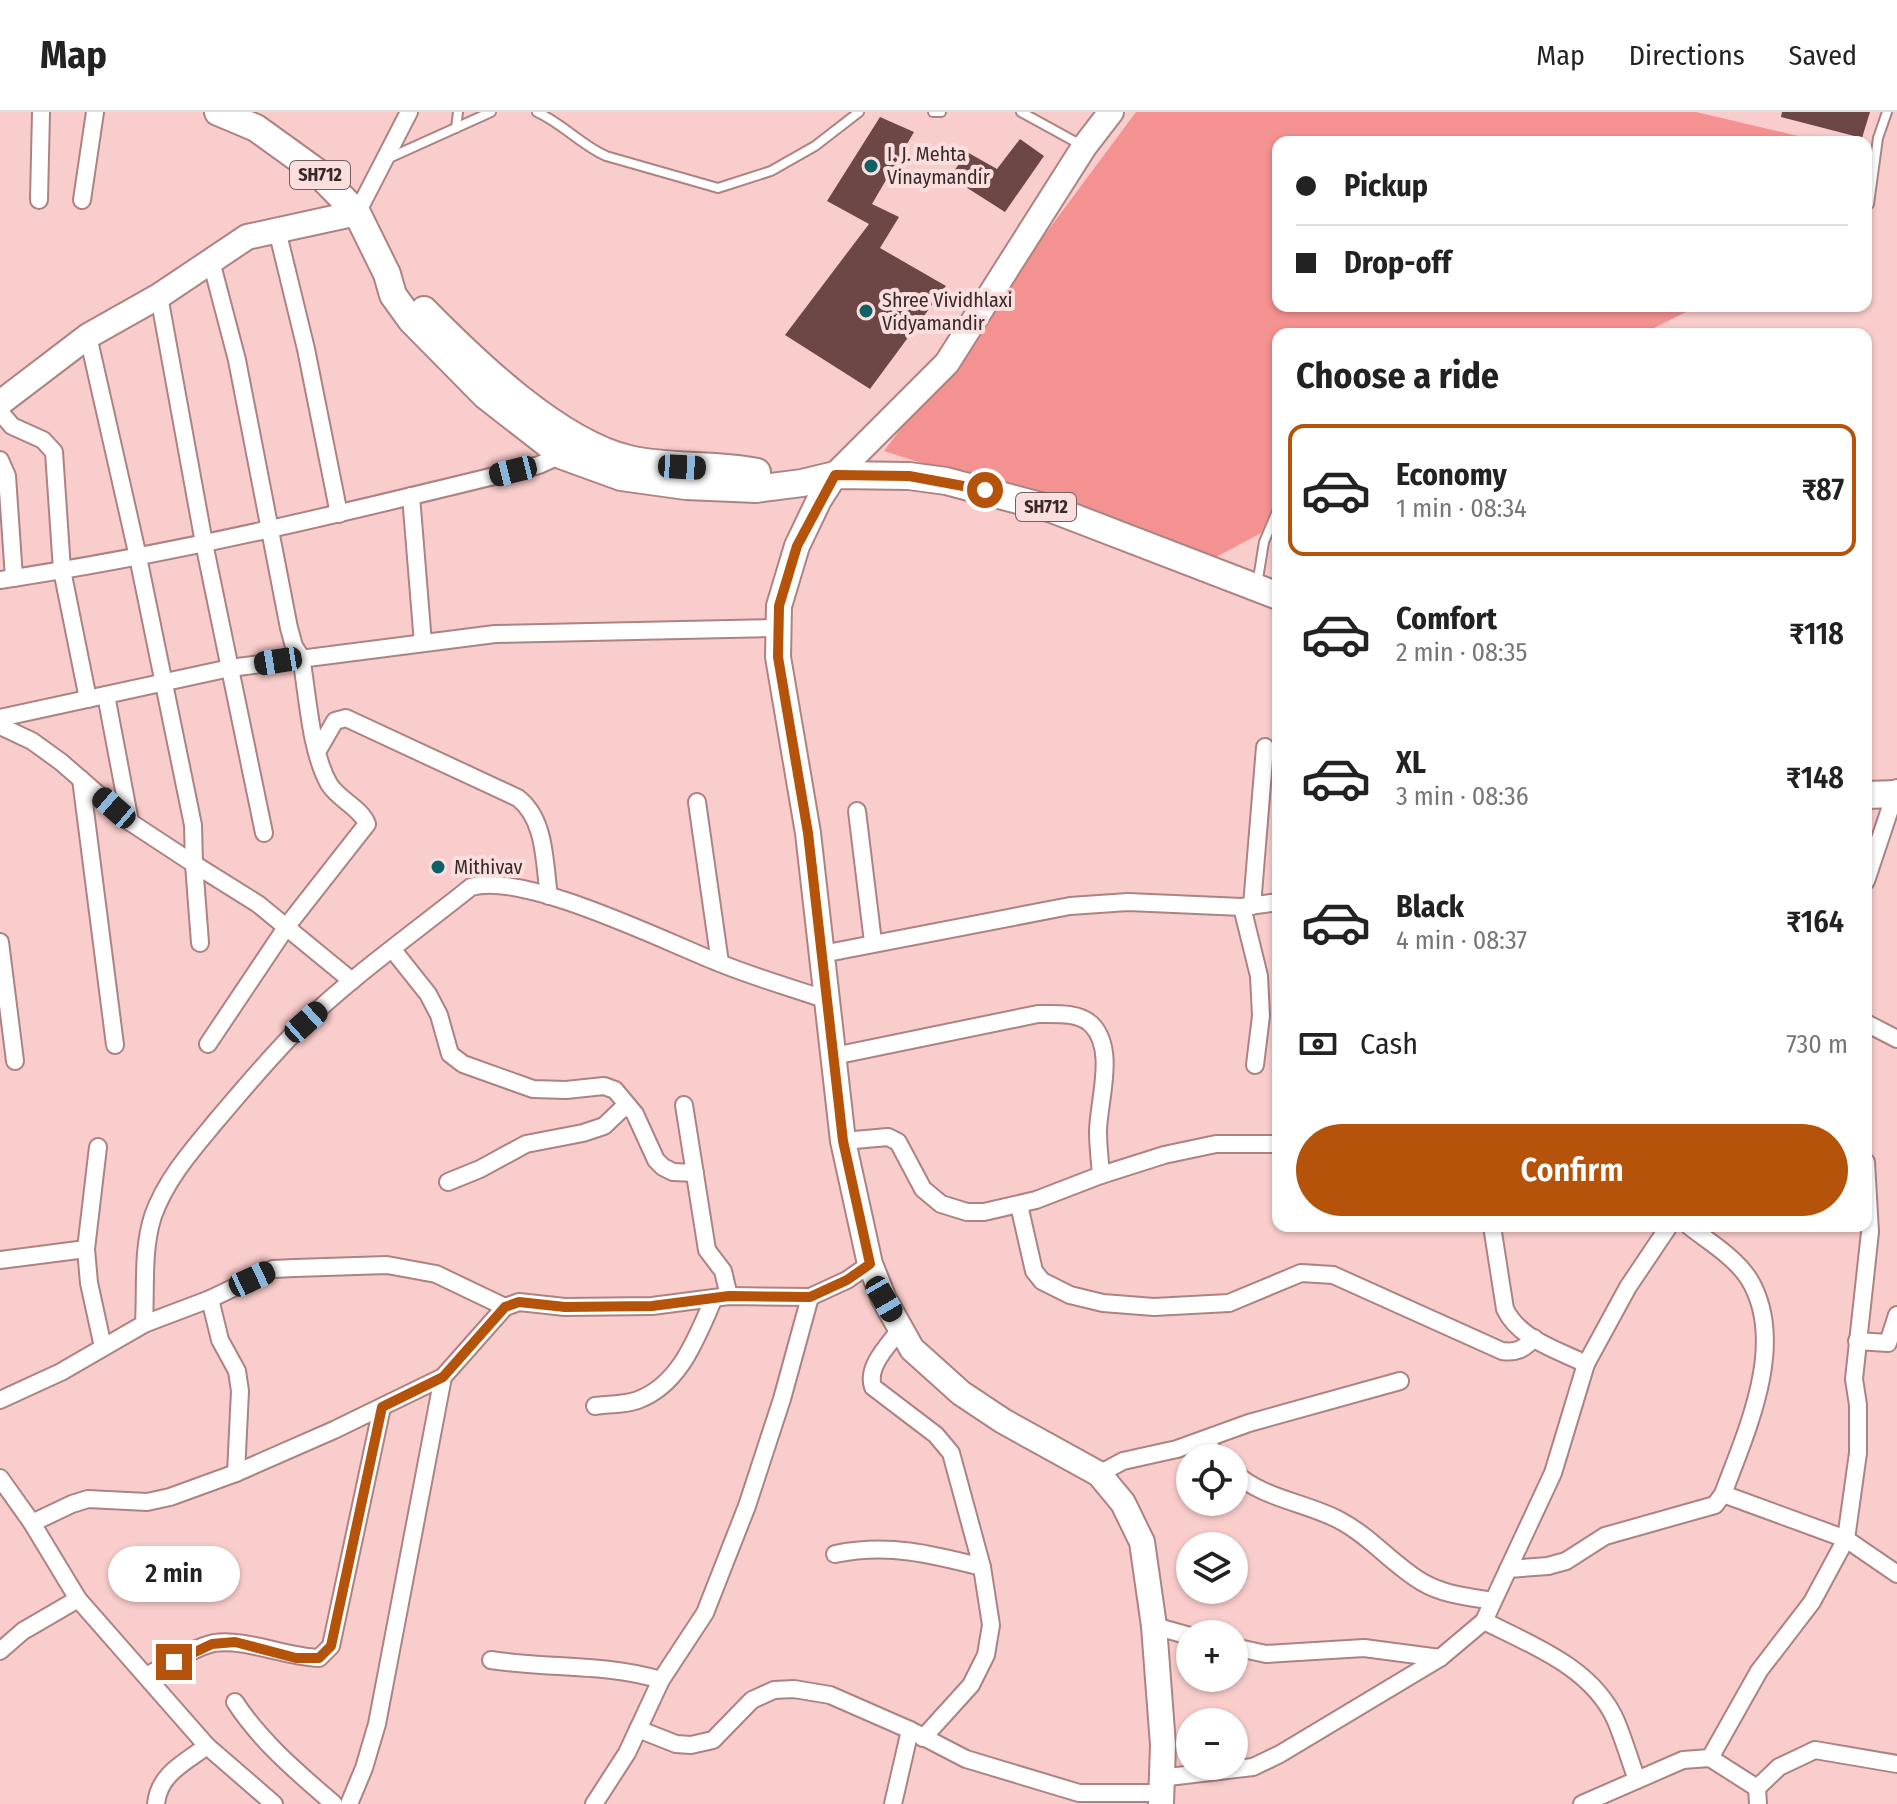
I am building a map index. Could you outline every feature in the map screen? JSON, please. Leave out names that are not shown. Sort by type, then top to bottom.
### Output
[{"type":"main road","name":"SH712","points":[[218,112],[260,120],[357,213],[387,274],[393,295],[411,320],[486,396],[621,477],[686,486],[756,489],[835,475],[909,476],[985,490],[1052,509],[1267,591]]},
{"type":"main road","points":[[1872,795],[1896,794]]},
{"type":"street","points":[[39,200],[41,112]]},
{"type":"street","points":[[82,200],[95,112]]},
{"type":"street","points":[[0,403],[88,336],[159,296],[247,237],[357,213],[409,112]]},
{"type":"street","points":[[1111,112],[1084,147],[947,363],[835,475],[797,546],[779,606],[778,657],[808,833],[843,1141],[870,1264],[884,1299],[912,1349],[961,1393],[1003,1421],[1099,1474],[1123,1503],[1142,1542],[1154,1626],[1163,1745],[1160,1791]]},
{"type":"street","points":[[277,230],[306,349],[339,514]]},
{"type":"street","points":[[208,1044],[287,926],[367,824],[365,818],[342,800],[330,785],[317,752],[301,657],[289,628],[237,360],[211,261]]},
{"type":"street","points":[[159,296],[204,543],[264,833]]},
{"type":"street","points":[[88,336],[138,557],[193,825],[200,943]]},
{"type":"street","points":[[0,412],[12,426],[43,440],[54,452],[62,570],[88,699]]},
{"type":"street","points":[[0,460],[7,476],[7,579],[270,530],[539,465],[572,448]]},
{"type":"street","points":[[411,496],[423,643]]},
{"type":"street","points":[[0,718],[230,668],[495,634],[778,628]]},
{"type":"street","points":[[106,695],[130,822]]},
{"type":"street","points":[[317,752],[335,721],[346,718],[518,798],[529,807],[537,820],[549,896]]},
{"type":"street","points":[[0,726],[32,741],[130,822],[258,904],[352,981]]},
{"type":"street","points":[[1255,1065],[1261,1016],[1259,976],[1247,907],[1265,747]]},
{"type":"street","points":[[81,779],[115,1045]]},
{"type":"street","points":[[1872,864],[1897,786]]},
{"type":"street","points":[[697,802],[720,963]]},
{"type":"street","points":[[857,811],[873,942]]},
{"type":"street","points":[[144,1324],[145,1259],[153,1217],[167,1185],[257,1073],[306,1022],[352,981],[471,887],[496,885],[549,896],[720,963],[827,1000]]},
{"type":"street","points":[[822,954],[1070,906],[1128,902],[1247,907],[1272,903]]},
{"type":"street","points":[[0,942],[15,1061]]},
{"type":"street","points":[[393,950],[428,994],[439,1015],[450,1054],[463,1064],[533,1089],[604,1086],[615,1090],[635,1114],[656,1160],[673,1172],[695,1173]]},
{"type":"street","points":[[834,1056],[1038,1014],[1068,1014],[1090,1022],[1098,1034],[1104,1058],[1104,1089],[1098,1130],[1101,1175]]},
{"type":"street","points":[[1872,1026],[1897,1039]]},
{"type":"street","points":[[448,1182],[526,1144],[604,1126],[626,1105]]},
{"type":"street","points":[[595,1406],[638,1400],[671,1379],[722,1297],[723,1271],[707,1250],[684,1105]]},
{"type":"street","points":[[843,1141],[888,1137],[898,1142],[923,1189],[941,1204],[967,1212],[1019,1205],[1164,1155],[1216,1144],[1272,1144]]},
{"type":"street","points":[[98,1147],[86,1249],[89,1283],[103,1347]]},
{"type":"street","points":[[1019,1205],[1034,1271],[1042,1281],[1070,1295],[1103,1303],[1154,1307],[1229,1303],[1285,1277],[1301,1273],[1333,1275],[1502,1351],[1513,1353],[1524,1349],[1534,1338]]},
{"type":"street","points":[[1493,1232],[1505,1309],[1517,1328],[1586,1364]]},
{"type":"street","points":[[638,1729],[676,1744],[691,1745],[713,1740],[752,1700],[774,1690],[794,1689],[830,1695],[966,1759],[1079,1793],[1160,1791],[1253,1767],[1280,1754],[1440,1658],[1484,1621],[1553,1473],[1586,1364],[1628,1287],[1665,1232]]},
{"type":"street","points":[[1508,1569],[1548,1566],[1566,1561],[1605,1536],[1715,1505],[1723,1494],[1758,1398],[1764,1353],[1761,1309],[1750,1280],[1736,1262],[1697,1232]]},
{"type":"street","points":[[1710,1758],[1759,1671],[1812,1602],[1846,1539],[1859,1439],[1854,1379],[1870,1232]]},
{"type":"street","points":[[0,1260],[86,1249]]},
{"type":"street","points":[[32,1523],[88,1499],[147,1502],[170,1497],[236,1473],[382,1407],[443,1377],[505,1307],[519,1302],[565,1307],[652,1306],[722,1297],[810,1297],[847,1280],[870,1264]]},
{"type":"street","points":[[0,1400],[61,1372],[144,1324],[210,1299],[273,1269],[387,1265],[436,1274],[505,1307]]},
{"type":"street","points":[[594,1804],[627,1753],[661,1680],[705,1613],[782,1399],[810,1297]]},
{"type":"street","points":[[210,1299],[220,1340],[237,1371],[240,1391],[236,1473]]},
{"type":"street","points":[[1857,1341],[1888,1343],[1897,1315]]},
{"type":"street","points":[[893,1804],[916,1734],[971,1685],[986,1655],[991,1625],[982,1567],[951,1453],[936,1435],[873,1387],[870,1379],[873,1368],[901,1328]]},
{"type":"street","points":[[349,1804],[377,1724],[443,1377]]},
{"type":"street","points":[[1099,1474],[1123,1461],[1204,1441],[1249,1423],[1400,1381]]},
{"type":"street","points":[[146,1676],[212,1644],[235,1642],[296,1658],[319,1658],[331,1646],[382,1407]]},
{"type":"street","points":[[1204,1441],[1207,1444]]},
{"type":"street","points":[[0,1478],[32,1523],[78,1599],[207,1746],[274,1804]]},
{"type":"street","points":[[1248,1483],[1338,1519],[1422,1582],[1448,1593],[1493,1601]]},
{"type":"street","points":[[1723,1494],[1846,1539],[1894,1567]]},
{"type":"street","points":[[835,1554],[858,1549],[915,1551],[982,1567]]},
{"type":"street","points":[[0,1651],[23,1631],[78,1599]]},
{"type":"street","points":[[1484,1621],[1548,1653],[1578,1673],[1593,1688],[1615,1718],[1637,1780]]},
{"type":"street","points":[[1154,1626],[1176,1632]]},
{"type":"street","points":[[1248,1650],[1266,1654],[1364,1648],[1440,1658]]},
{"type":"street","points":[[491,1660],[551,1668],[632,1671],[661,1680]]},
{"type":"street","points":[[235,1702],[247,1720],[286,1762],[334,1804]]},
{"type":"street","points":[[156,1804],[161,1783],[168,1774],[207,1746]]},
{"type":"street","points":[[1582,1804],[1683,1760],[1710,1758],[1758,1796],[1779,1767],[1815,1750],[1897,1764]]},
{"type":"lane","points":[[456,128],[458,112]]},
{"type":"lane","points":[[385,159],[491,112]]},
{"type":"lane","points":[[537,112],[561,125],[593,151],[718,188],[786,163],[815,146],[859,112]]},
{"type":"lane","points":[[933,112],[941,112]]},
{"type":"lane","points":[[1021,112],[1084,147]]},
{"type":"lane","points":[[1872,182],[1878,138],[1887,112]]},
{"type":"lane","points":[[1267,591],[1264,542],[1272,523]]},
{"type":"shaded area","points":[[1136,112],[1696,112],[1798,136],[1272,136],[1272,312],[1686,312],[1654,328],[1272,328],[1272,527],[1216,557],[884,451]]},
{"type":"building","points":[[1782,112],[1870,112],[1863,136],[1781,117]]},
{"type":"building","name":"Shree Vividhlaxi Vidyamandir","points":[[880,117],[914,132],[872,204],[899,217],[880,248],[946,286],[870,389],[785,335],[869,224],[827,201]]},
{"type":"building","points":[[1020,139],[1044,156],[1005,212],[950,177],[967,152],[997,169]]},
{"type":"place","name":"I. J. Mehta Vinaymandir","points":[[871,166]]},
{"type":"place","name":"Shree Vividhlaxi Vidyamandir","points":[[866,311]]},
{"type":"place","name":"Mithivav","points":[[438,867]]},
{"type":"route","points":[[174,1662],[212,1644],[235,1642],[296,1658],[319,1658],[331,1646],[382,1407],[443,1377],[505,1307],[519,1302],[565,1307],[652,1306],[729,1296],[810,1297],[847,1280],[870,1264],[843,1141],[808,833],[778,657],[779,606],[797,546],[835,475],[909,476],[985,490]]}]
